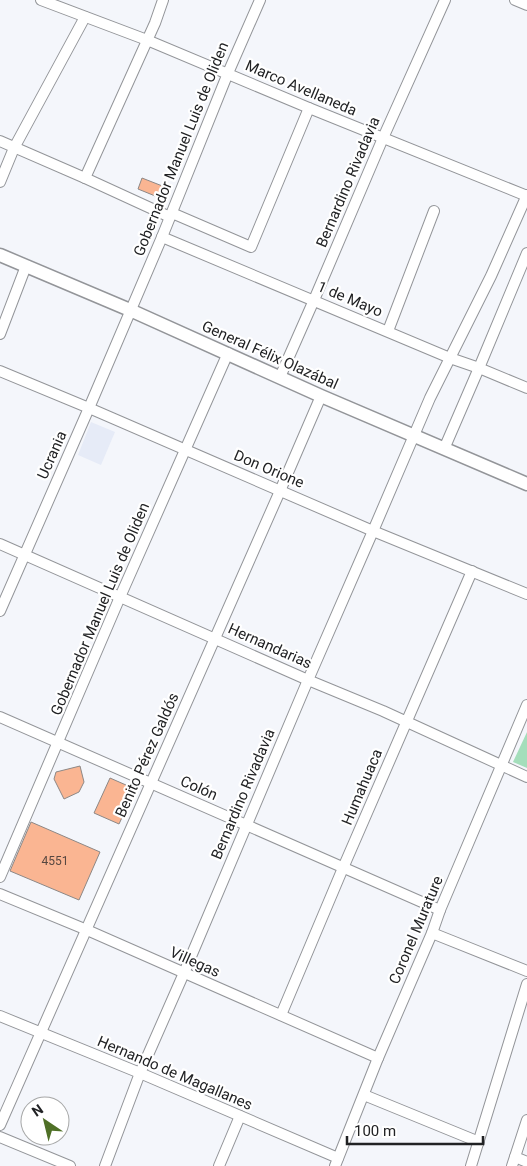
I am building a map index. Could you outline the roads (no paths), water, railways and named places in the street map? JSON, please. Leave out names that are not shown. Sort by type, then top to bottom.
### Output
[{"type":"street","name":"Marco Avellaneda","points":[[41,0],[65,4],[85,17],[147,40],[527,196]]},
{"type":"street","points":[[85,178],[164,0]]},
{"type":"street","name":"Gobernador Manuel Luis de Oliden","points":[[130,310],[260,0]]},
{"type":"street","name":"Bernardino Rivadavia","points":[[280,377],[445,0]]},
{"type":"street","points":[[515,0],[527,5]]},
{"type":"street","points":[[0,182],[14,148],[85,17]]},
{"type":"street","points":[[0,141],[251,248],[309,108]]},
{"type":"street","points":[[414,436],[430,398],[492,276],[527,196]]},
{"type":"street","points":[[388,331],[434,212]]},
{"type":"street","name":"1 de Mayo","points":[[162,237],[450,358],[527,388]]},
{"type":"street","points":[[444,448],[527,253]]},
{"type":"street","name":"General Félix Olazábal","points":[[0,255],[527,484]]},
{"type":"street","points":[[0,334],[4,312],[26,266]]},
{"type":"street","name":"Ucrania","points":[[0,611],[130,310]]},
{"type":"street","name":"Gobernador Manuel Luis de Oliden","points":[[0,877],[120,597],[228,353]]},
{"type":"street","name":"Don Orione","points":[[0,371],[373,531],[527,594]]},
{"type":"street","name":"Benito Pérez Galdós","points":[[0,1125],[321,396]]},
{"type":"street","name":"Bernardino Rivadavia","points":[[105,1166],[140,1073],[414,436]]},
{"type":"street","name":"Hernandarias","points":[[0,544],[308,680],[384,711],[527,777]]},
{"type":"street","name":"Humahuaca","points":[[281,1016],[472,571]]},
{"type":"street","name":"Coronel Murature","points":[[337,1162],[378,1058],[527,705]]},
{"type":"street","name":"Colón","points":[[0,717],[440,910]]},
{"type":"street","name":"Villegas","points":[[0,894],[87,930],[378,1058]]},
{"type":"street","points":[[432,933],[527,971]]},
{"type":"street","points":[[471,1166],[527,984]]},
{"type":"street","name":"Hernando de Magallanes","points":[[0,1016],[240,1116],[337,1162]]},
{"type":"street","points":[[364,1095],[479,1142]]},
{"type":"street","points":[[219,1166],[240,1116]]},
{"type":"street","points":[[527,1120],[514,1161],[527,1162]]},
{"type":"street","points":[[0,1137],[70,1166]]}]
